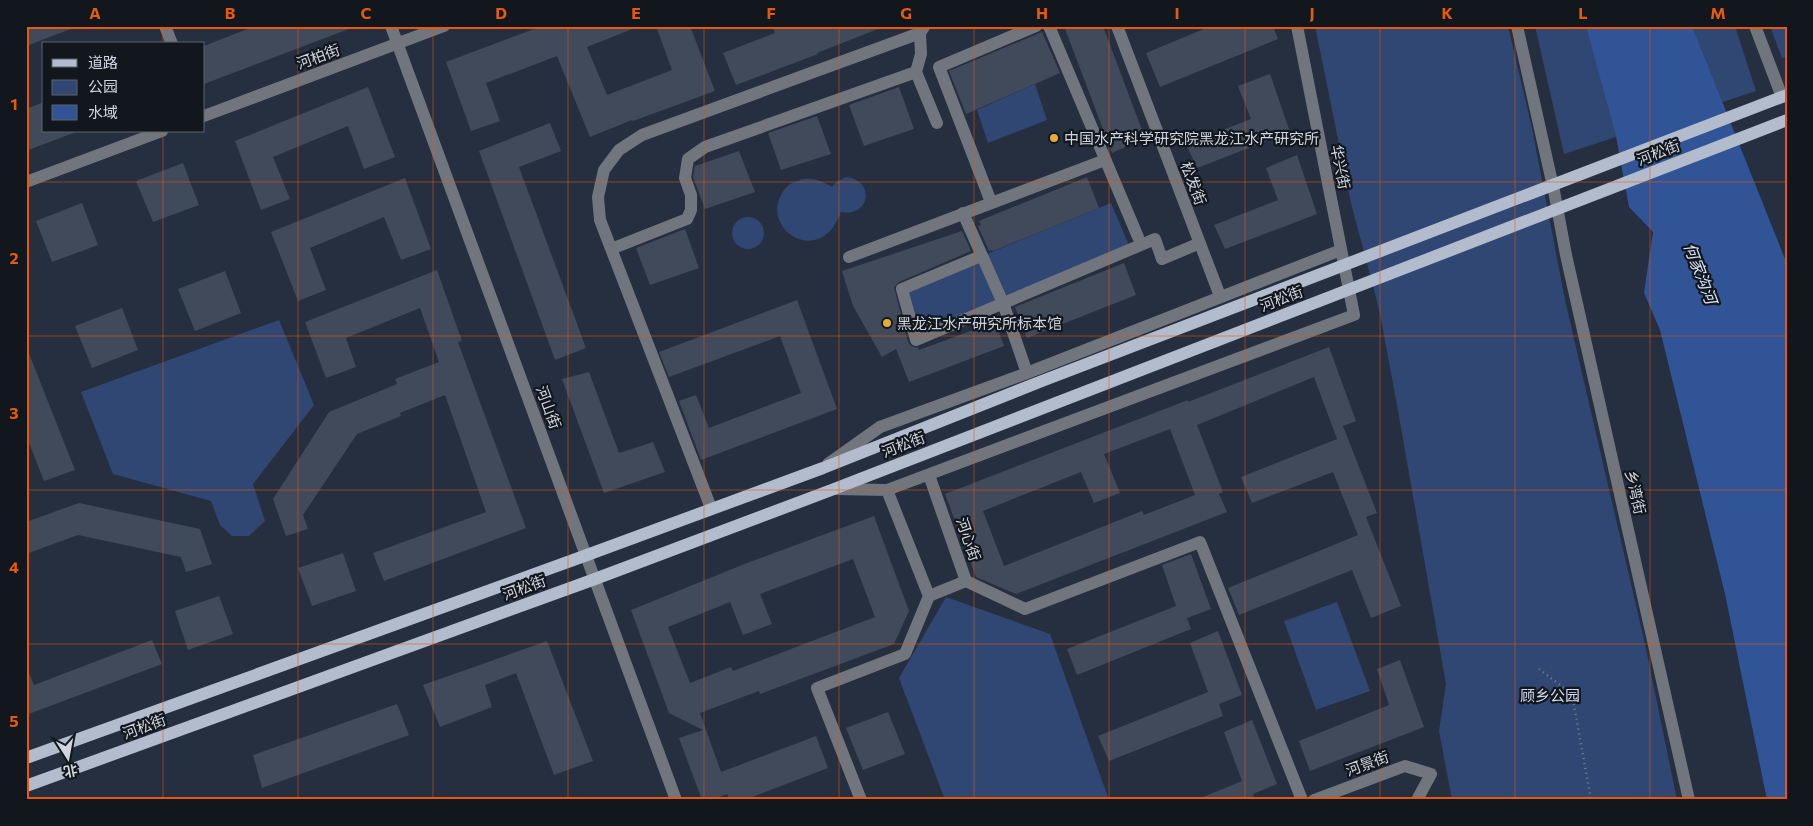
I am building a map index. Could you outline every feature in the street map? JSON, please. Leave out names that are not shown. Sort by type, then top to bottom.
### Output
[{"type":"main road","name":"河松街","points":[[26,758],[823,468],[1042,381],[1784,96]]},
{"type":"main road","name":"河松街","points":[[26,786],[595,579],[834,489],[1787,120]]},
{"type":"street","points":[[165,26],[171,42]]},
{"type":"street","name":"河山街","points":[[390,26],[676,800]]},
{"type":"street","name":"河柏街","points":[[205,116],[444,26]]},
{"type":"street","points":[[990,202],[938,67],[1036,26]]},
{"type":"street","points":[[1049,26],[1138,237]]},
{"type":"street","name":"松发街","points":[[1117,26],[1220,296]]},
{"type":"street","name":"华兴街","points":[[929,475],[1354,315],[1297,26]]},
{"type":"street","name":"乡湾街","points":[[1517,26],[1554,191],[1566,255],[1689,800]]},
{"type":"street","points":[[1755,26],[1784,96]]},
{"type":"street","points":[[711,508],[600,220],[598,197],[604,170],[619,150],[642,135],[923,30],[921,54],[916,72],[937,123]]},
{"type":"street","points":[[611,249],[687,219],[691,210],[691,195],[685,178],[688,159],[705,147],[916,72]]},
{"type":"street","points":[[26,182],[159,132]]},
{"type":"street","points":[[849,257],[1105,160]]},
{"type":"street","points":[[963,213],[1002,303],[1027,373]]},
{"type":"street","points":[[981,256],[902,289],[916,340],[1155,240],[1162,259],[1200,243]]},
{"type":"street","points":[[823,468],[880,427],[1027,373],[1341,250]]},
{"type":"street","points":[[834,489],[887,490],[929,475]]},
{"type":"street","name":"河心街","points":[[929,475],[966,581],[929,596]]},
{"type":"street","points":[[861,800],[817,688],[905,654],[929,596],[887,490]]},
{"type":"street","points":[[966,581],[1025,609],[1200,542],[1302,800]]},
{"type":"street","name":"河景街","points":[[1314,800],[1405,766],[1431,774],[1417,800]]},
{"type":"path","points":[[1539,669],[1564,688],[1574,705],[1591,800]]},
{"type":"green space","name":"顾乡公园","points":[[1315,26],[1508,26],[1532,128],[1565,300],[1645,644],[1677,800],[1452,800],[1439,731],[1446,684],[1397,405],[1379,309],[1351,203]]},
{"type":"green space","points":[[1535,26],[1735,26],[1756,91],[1564,154]]},
{"type":"green space","points":[[1770,26],[1787,26],[1787,56],[1782,58]]},
{"type":"green space","points":[[1035,84],[1047,120],[988,143],[977,110]]},
{"type":"green space","points":[[846,177],[856,180],[865,191],[866,198],[858,209],[851,212],[841,212],[832,229],[821,238],[809,241],[797,238],[787,232],[780,222],[777,210],[780,197],[788,186],[803,179],[813,179],[832,187],[836,182]]},
{"type":"green space","points":[[1111,203],[1131,250],[916,340],[902,289]]},
{"type":"green space","points":[[748,217],[754,218],[759,222],[763,227],[763,239],[759,244],[754,248],[748,249],[742,248],[737,244],[733,239],[732,233],[733,227],[737,222],[742,218]]},
{"type":"green space","points":[[279,320],[314,405],[253,484],[265,521],[249,536],[232,536],[220,525],[211,501],[113,474],[81,392]]},
{"type":"green space","points":[[946,597],[1050,634],[1109,800],[945,800],[899,678]]},
{"type":"green space","points":[[1337,602],[1370,691],[1316,710],[1284,621]]},
{"type":"water","name":"何家沟河","points":[[1586,26],[1692,26],[1787,264],[1787,800],[1767,800],[1725,594],[1660,330],[1644,293],[1653,232],[1629,207],[1616,136]]},
{"type":"building","points":[[26,26],[76,26],[76,27],[26,46]]},
{"type":"building","points":[[255,26],[354,26],[205,84],[205,46]]},
{"type":"building","points":[[542,26],[640,26],[587,47],[607,95],[672,70],[656,26],[690,26],[715,91],[590,137],[557,56],[486,83],[500,121],[471,131],[446,62]]},
{"type":"building","points":[[772,26],[883,27],[736,85],[723,53],[775,33]]},
{"type":"building","points":[[1064,26],[1103,26],[1145,138],[1112,153]]},
{"type":"building","points":[[1211,26],[1273,26],[1278,39],[1160,87],[1146,53]]},
{"type":"building","points":[[1042,32],[1060,73],[966,114],[949,71]]},
{"type":"building","points":[[1270,74],[1290,132],[1197,168],[1186,144],[1251,119],[1238,86]]},
{"type":"building","points":[[368,87],[395,157],[364,169],[348,126],[273,157],[290,199],[261,210],[235,141]]},
{"type":"building","points":[[899,87],[914,129],[864,146],[849,105]]},
{"type":"building","points":[[42,103],[42,132],[76,132],[26,151],[26,109]]},
{"type":"building","points":[[817,116],[831,154],[781,170],[768,133]]},
{"type":"building","points":[[550,123],[561,151],[519,167],[586,348],[555,360],[479,151]]},
{"type":"building","points":[[739,151],[755,192],[705,209],[693,177],[695,166]]},
{"type":"building","points":[[1297,155],[1317,214],[1225,249],[1214,225],[1278,200],[1266,168]]},
{"type":"building","points":[[183,163],[199,205],[153,222],[136,181]]},
{"type":"building","points":[[1087,177],[1099,208],[989,251],[978,226],[981,225],[979,221]]},
{"type":"building","points":[[405,178],[431,249],[401,260],[384,217],[310,248],[326,290],[298,301],[271,232]]},
{"type":"building","points":[[82,203],[98,245],[52,262],[36,221]]},
{"type":"building","points":[[685,229],[699,268],[650,285],[636,248]]},
{"type":"building","points":[[962,231],[971,251],[899,282],[894,287],[908,342],[919,350],[995,322],[1004,346],[909,382],[896,349],[882,357],[853,306],[842,271]]},
{"type":"building","points":[[1124,263],[1136,295],[1027,338],[1015,307]]},
{"type":"building","points":[[437,270],[462,341],[458,342],[526,528],[384,581],[373,553],[486,512],[445,395],[400,413],[401,416],[357,434],[303,515],[308,529],[286,536],[273,499],[329,412],[397,384],[395,379],[439,362],[420,308],[346,338],[356,367],[326,378],[305,322]]},
{"type":"building","points":[[225,271],[241,313],[195,331],[178,289]]},
{"type":"building","points":[[797,300],[837,409],[701,460],[679,401],[696,395],[709,428],[801,393],[780,336],[669,377],[659,352]]},
{"type":"building","points":[[122,308],[138,350],[92,368],[75,326]]},
{"type":"building","points":[[26,346],[75,470],[44,481],[26,435]]},
{"type":"building","points":[[1329,347],[1356,421],[1343,426],[1377,513],[1366,517],[1401,606],[1371,618],[1352,570],[1239,615],[1228,588],[1358,535],[1333,472],[1252,503],[1241,477],[1337,439],[1314,377],[1197,425],[1223,492],[1219,494],[1227,512],[1016,594],[976,577],[945,494],[1188,400],[1188,402]],"holes":[[[1170,429],[1195,495],[1144,515],[1142,511],[1004,566],[983,511],[1081,472],[1094,503],[1120,493],[1104,454]]]},
{"type":"building","points":[[589,372],[619,453],[653,442],[665,472],[604,493],[562,379]]},
{"type":"building","points":[[79,503],[200,529],[212,564],[186,572],[181,557],[78,535],[26,554],[26,522]]},
{"type":"building","points":[[874,516],[909,611],[894,644],[760,694],[759,691],[700,713],[721,772],[816,736],[828,768],[744,800],[730,800],[727,794],[711,800],[702,800],[679,738],[703,730],[669,713],[631,610],[747,563]],"holes":[[[853,559],[875,617],[733,671],[731,667],[690,683],[668,627],[730,602],[743,635],[772,624],[760,594]]]},
{"type":"building","points":[[343,553],[356,591],[312,606],[298,568]]},
{"type":"building","points":[[1191,554],[1211,609],[1187,618],[1191,629],[1077,675],[1067,649],[1176,606],[1162,565]]},
{"type":"building","points":[[219,596],[233,634],[188,650],[175,611]]},
{"type":"building","points":[[1218,631],[1242,695],[1219,704],[1223,716],[1109,761],[1098,736],[1208,692],[1190,643]]},
{"type":"building","points":[[152,640],[162,664],[26,715],[26,666],[34,685]]},
{"type":"building","points":[[547,641],[593,761],[554,775],[516,673],[485,685],[492,707],[440,727],[423,685]]},
{"type":"building","points":[[1400,660],[1424,727],[1310,771],[1299,741],[1389,705],[1377,669]]},
{"type":"building","points":[[397,704],[409,735],[262,788],[253,755]]},
{"type":"building","points":[[888,712],[905,754],[863,770],[846,728]]},
{"type":"building","points":[[1252,720],[1277,784],[1253,794],[1255,800],[1196,800],[1242,781],[1224,732]]},
{"type":"place","name":"中国水产科学研究院黑龙江水产研究所","points":[[1054,138]]},
{"type":"place","name":"黑龙江水产研究所标本馆","points":[[887,323]]}]
